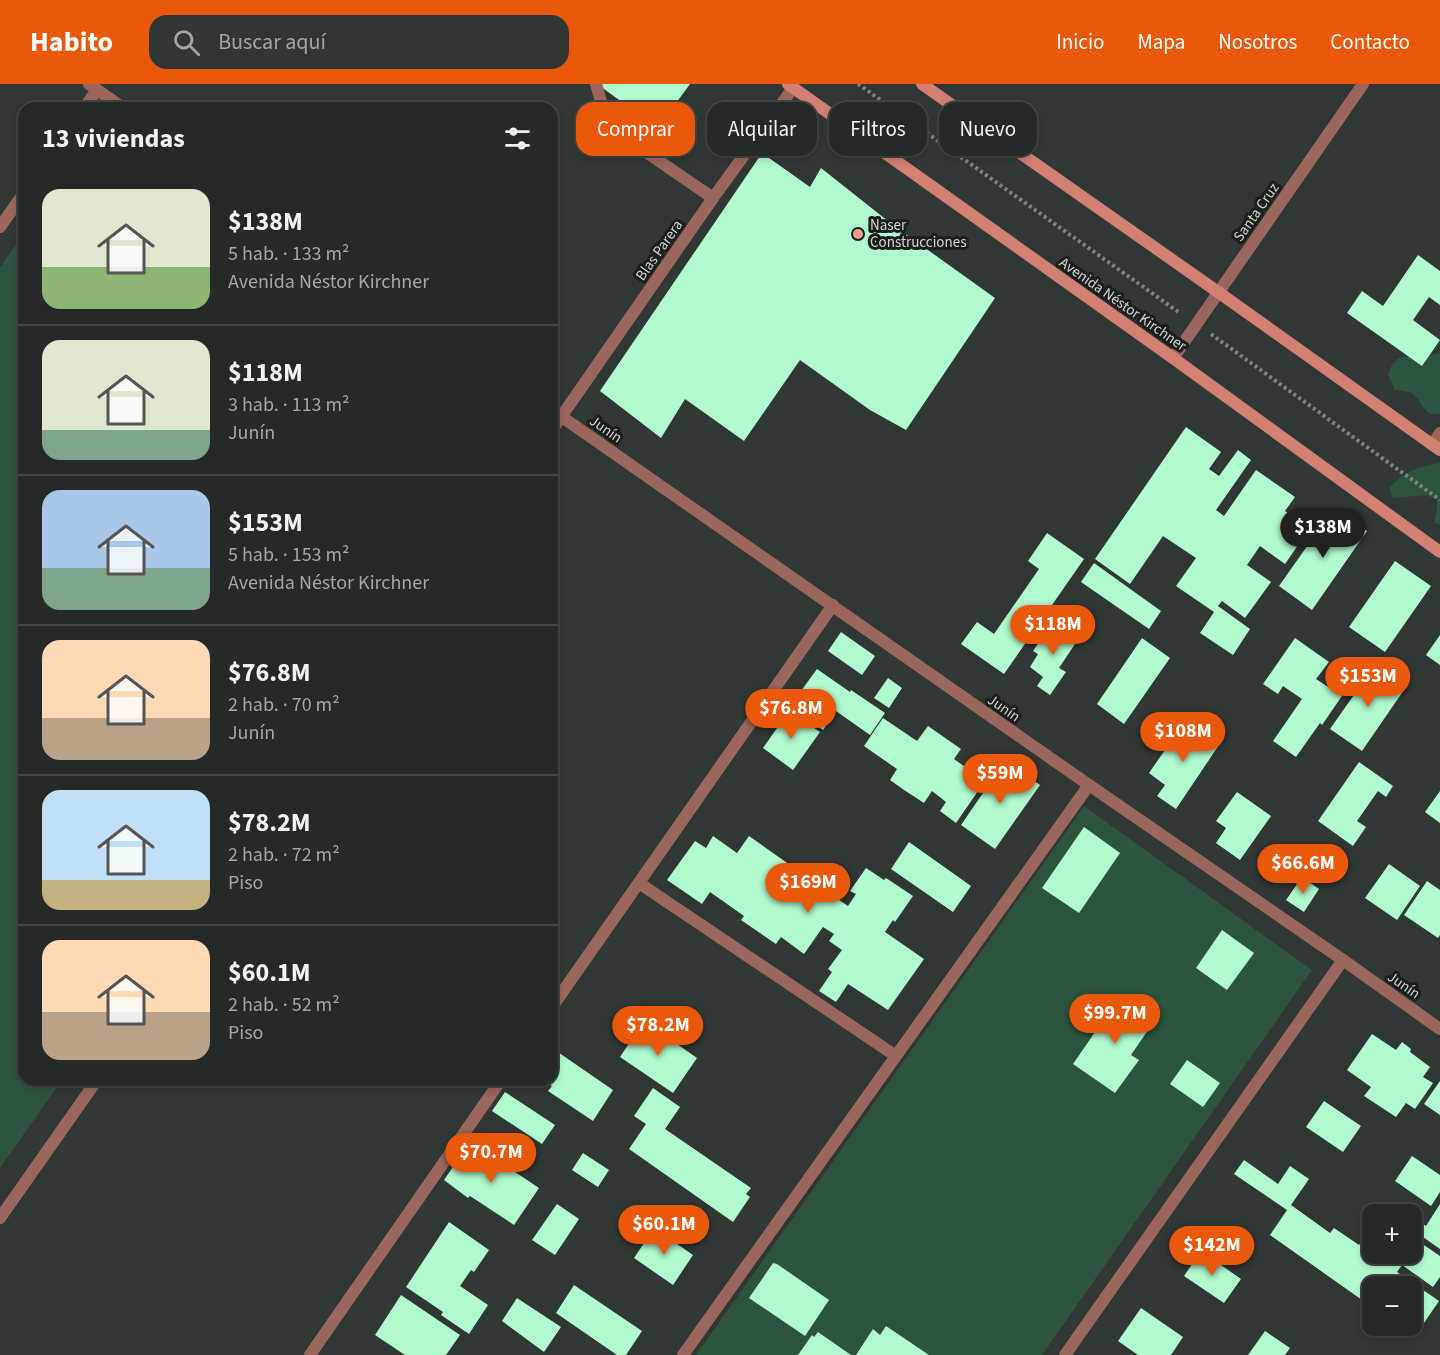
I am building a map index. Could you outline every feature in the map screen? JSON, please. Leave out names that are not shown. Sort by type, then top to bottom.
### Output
[{"type":"main road","points":[[922,84],[1436,448]]},
{"type":"main road","name":"Avenida Néstor Kirchner","points":[[790,86],[1173,358],[1440,552]]},
{"type":"street","points":[[596,84],[608,126],[713,198]]},
{"type":"street","name":"Santa Cruz","points":[[1173,358],[1364,84]]},
{"type":"street","name":"Blas Parera","points":[[558,412],[713,198],[790,86]]},
{"type":"street","points":[[87,102],[93,87],[114,102]]},
{"type":"street","points":[[0,227],[18,202]]},
{"type":"street","name":"Junín","points":[[558,414],[1440,1029]]},
{"type":"street","points":[[1436,448],[1440,433]]},
{"type":"street","points":[[558,998],[833,605]]},
{"type":"street","points":[[683,1355],[1089,785]]},
{"type":"street","points":[[639,883],[896,1056]]},
{"type":"street","points":[[1065,1355],[1343,960]]},
{"type":"street","points":[[0,1218],[93,1086]]},
{"type":"street","points":[[309,1355],[497,1086]]},
{"type":"path","points":[[858,84],[1440,500]]},
{"type":"green space","points":[[18,242],[18,1086],[58,1086],[0,1168],[0,267]]},
{"type":"green space","points":[[1440,352],[1440,414],[1430,414],[1413,394],[1395,390],[1388,375],[1394,362],[1398,359],[1430,356]]},
{"type":"green space","points":[[1440,463],[1440,525],[1434,522],[1437,500],[1427,495],[1393,498],[1389,488],[1394,482],[1412,471]]},
{"type":"green space","points":[[1084,806],[1312,970],[1042,1355],[696,1355]]},
{"type":"building","points":[[597,84],[690,84],[677,102],[622,102]]},
{"type":"building","points":[[760,156],[766,156],[810,187],[821,168],[893,225],[995,298],[906,430],[870,410],[800,360],[744,441],[685,399],[661,438],[600,391]]},
{"type":"building","points":[[1418,255],[1440,271],[1440,305],[1429,297],[1413,320],[1440,340],[1422,366],[1347,313],[1362,291],[1383,306]]},
{"type":"building","points":[[1186,427],[1221,452],[1209,469],[1219,476],[1238,450],[1251,460],[1216,510],[1224,516],[1256,470],[1295,497],[1285,511],[1310,528],[1285,564],[1260,546],[1247,565],[1271,582],[1245,618],[1222,601],[1218,606],[1250,629],[1233,655],[1200,633],[1214,612],[1176,586],[1196,558],[1163,536],[1130,584],[1095,559]]},
{"type":"building","points":[[1334,508],[1367,531],[1312,610],[1279,586]]},
{"type":"building","points":[[1047,533],[1084,559],[1004,674],[961,644],[977,622],[994,634],[1039,569],[1028,561]]},
{"type":"building","points":[[1395,561],[1431,586],[1385,652],[1349,627]]},
{"type":"building","points":[[1094,563],[1161,611],[1149,629],[1081,582]]},
{"type":"building","points":[[1054,620],[1079,638],[1059,668],[1066,672],[1050,695],[1037,686],[1043,677],[1030,667],[1038,654],[1033,651]]},
{"type":"building","points":[[841,632],[875,656],[862,675],[828,651]]},
{"type":"building","points":[[1440,635],[1440,665],[1426,655]]},
{"type":"building","points":[[1142,638],[1170,658],[1124,724],[1097,704]]},
{"type":"building","points":[[1295,638],[1329,662],[1316,679],[1342,696],[1296,757],[1273,741],[1302,699],[1283,686],[1278,694],[1263,684]]},
{"type":"building","points":[[1375,665],[1406,687],[1362,751],[1330,729]]},
{"type":"building","points":[[817,669],[885,713],[870,735],[836,711],[823,730],[813,723],[816,718],[793,702]]},
{"type":"building","points":[[888,678],[902,688],[889,708],[874,698]]},
{"type":"building","points":[[789,711],[820,732],[793,770],[763,748]]},
{"type":"building","points":[[883,718],[917,741],[928,726],[961,749],[954,759],[985,781],[956,823],[940,811],[946,802],[932,791],[924,803],[904,790],[890,780],[897,769],[864,746]]},
{"type":"building","points":[[1185,721],[1219,745],[1176,809],[1157,796],[1165,785],[1149,773]]},
{"type":"building","points":[[1005,761],[1040,785],[995,849],[961,825]]},
{"type":"building","points":[[1359,762],[1393,786],[1386,797],[1378,791],[1357,821],[1366,827],[1353,846],[1318,821]]},
{"type":"building","points":[[1440,791],[1440,823],[1425,812]]},
{"type":"building","points":[[1237,792],[1271,816],[1240,860],[1216,843],[1226,828],[1216,821]]},
{"type":"building","points":[[1084,827],[1120,853],[1079,913],[1042,888]]},
{"type":"building","points":[[713,836],[737,853],[749,836],[848,906],[856,894],[850,891],[866,868],[913,896],[885,932],[924,959],[888,1010],[848,984],[836,1002],[819,991],[832,972],[828,969],[842,950],[829,941],[834,934],[823,927],[804,954],[781,937],[776,944],[741,920],[744,916],[710,892],[702,904],[667,880],[695,841],[706,848]]},
{"type":"building","points":[[909,842],[971,886],[953,912],[891,869]]},
{"type":"building","points":[[1389,864],[1420,886],[1397,920],[1365,898]]},
{"type":"building","points":[[1302,877],[1319,889],[1304,912],[1286,900]]},
{"type":"building","points":[[1427,881],[1440,890],[1440,935],[1438,938],[1404,915]]},
{"type":"building","points":[[1222,930],[1254,953],[1227,990],[1196,968]]},
{"type":"building","points":[[1120,996],[1155,1020],[1131,1055],[1139,1060],[1115,1093],[1073,1064]]},
{"type":"building","points":[[644,1021],[697,1058],[673,1093],[620,1057]]},
{"type":"building","points":[[1372,1034],[1396,1050],[1402,1042],[1411,1049],[1410,1052],[1430,1067],[1423,1077],[1433,1083],[1415,1109],[1406,1103],[1396,1117],[1364,1096],[1371,1087],[1347,1070]]},
{"type":"building","points":[[558,1052],[613,1090],[593,1121],[548,1091],[552,1086],[558,1086]]},
{"type":"building","points":[[1187,1060],[1220,1083],[1203,1107],[1170,1084]]},
{"type":"building","points":[[1440,1081],[1440,1115],[1424,1104]]},
{"type":"building","points":[[653,1088],[680,1107],[665,1129],[751,1188],[746,1194],[750,1197],[733,1222],[629,1149],[646,1124],[634,1116]]},
{"type":"building","points":[[505,1092],[555,1125],[542,1144],[492,1111]]},
{"type":"building","points":[[1324,1101],[1361,1126],[1343,1152],[1306,1127]]},
{"type":"building","points":[[470,1142],[539,1188],[514,1225],[470,1196],[468,1198],[444,1180]]},
{"type":"building","points":[[583,1153],[609,1170],[598,1187],[572,1170]]},
{"type":"building","points":[[1412,1156],[1440,1175],[1440,1192],[1431,1206],[1395,1181]]},
{"type":"building","points":[[1244,1160],[1278,1184],[1290,1166],[1309,1179],[1291,1205],[1330,1233],[1334,1228],[1359,1245],[1362,1240],[1362,1264],[1422,1264],[1422,1244],[1440,1256],[1440,1277],[1433,1287],[1422,1279],[1422,1276],[1418,1276],[1402,1265],[1397,1272],[1403,1276],[1362,1276],[1362,1300],[1270,1235],[1287,1210],[1234,1174]]},
{"type":"building","points":[[557,1204],[579,1219],[555,1255],[532,1240]]},
{"type":"building","points":[[1440,1204],[1440,1249],[1422,1236],[1422,1223],[1426,1226]]},
{"type":"building","points":[[449,1222],[489,1250],[474,1272],[471,1270],[460,1286],[488,1305],[469,1334],[441,1315],[443,1312],[406,1287]]},
{"type":"building","points":[[654,1228],[693,1255],[673,1285],[634,1258]]},
{"type":"building","points":[[1201,1251],[1241,1279],[1224,1303],[1184,1276]]},
{"type":"building","points":[[773,1263],[829,1300],[805,1336],[749,1298]]},
{"type":"building","points":[[574,1285],[642,1331],[626,1355],[617,1355],[556,1313]]},
{"type":"building","points":[[1422,1289],[1439,1301],[1422,1326]]},
{"type":"building","points":[[401,1295],[460,1335],[446,1355],[405,1355],[375,1335]]},
{"type":"building","points":[[517,1298],[561,1327],[544,1352],[502,1321]]},
{"type":"building","points":[[1141,1308],[1183,1337],[1171,1355],[1138,1355],[1118,1341]]},
{"type":"building","points":[[886,1326],[929,1355],[856,1355],[873,1329],[880,1335]]},
{"type":"building","points":[[1265,1331],[1290,1348],[1285,1355],[1248,1355]]},
{"type":"building","points":[[818,1332],[851,1355],[798,1355],[812,1335],[814,1337]]},
{"type":"place","name":"Naser Construcciones","points":[[858,234]]}]
